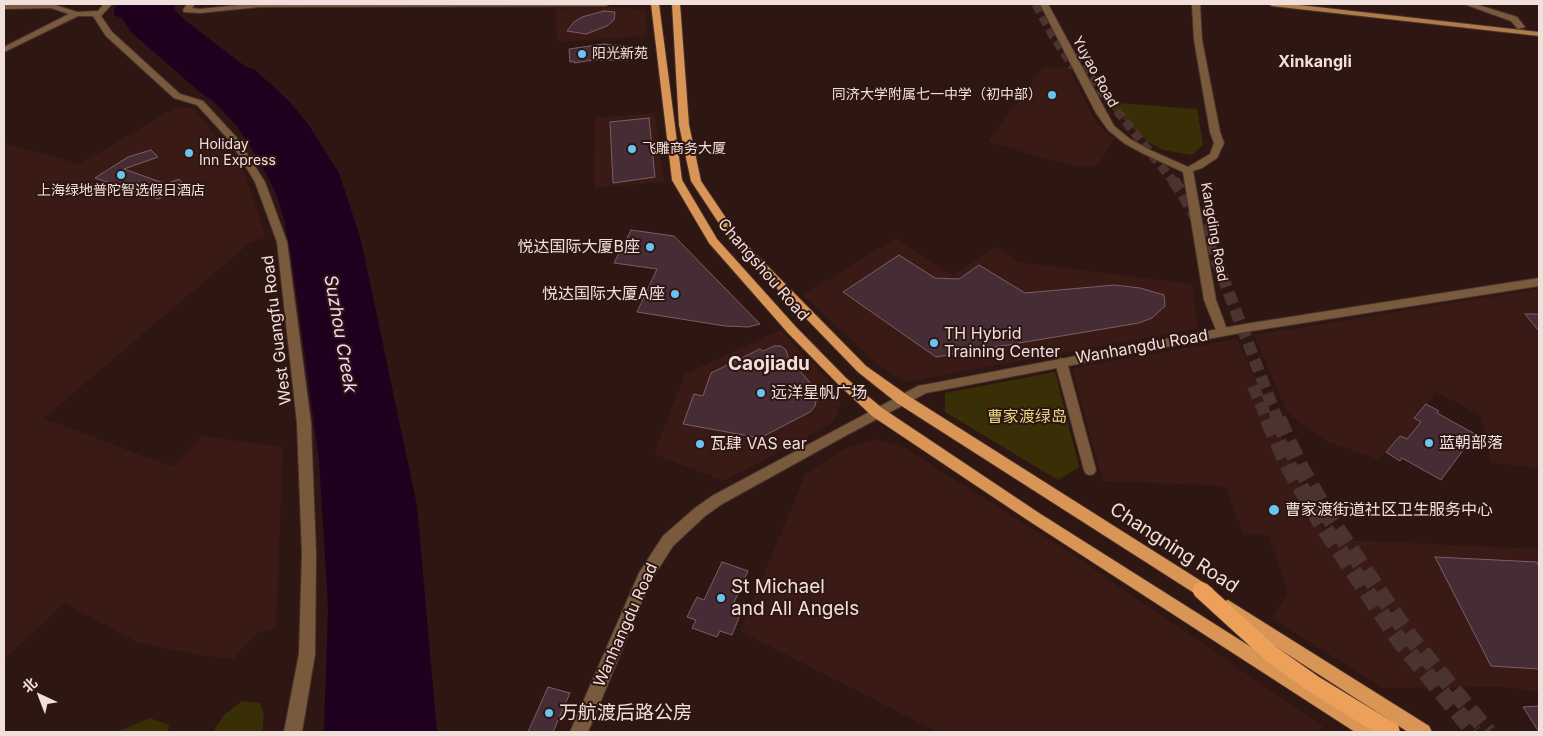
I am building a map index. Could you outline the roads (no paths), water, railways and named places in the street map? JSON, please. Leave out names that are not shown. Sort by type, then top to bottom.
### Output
[{"type":"highway","points":[[1201,590],[1269,652],[1312,683],[1391,732]]},
{"type":"main road","name":"Changshou Road","points":[[655,4],[676,180],[713,241],[798,336],[842,381],[877,412]]},
{"type":"main road","name":"Changshou Road","points":[[676,4],[684,125],[696,180],[734,238],[862,369],[902,400]]},
{"type":"main road","points":[[1272,4],[1539,34]]},
{"type":"main road","points":[[1323,4],[1539,28]]},
{"type":"main road","name":"Changning Road","points":[[902,400],[1423,732]]},
{"type":"main road","points":[[877,412],[1034,517],[1370,732]]},
{"type":"street","points":[[4,6],[52,6],[76,14],[98,13],[108,4]]},
{"type":"street","points":[[191,4],[187,10],[200,11],[259,5],[606,4]]},
{"type":"street","name":"Yuyao Road","points":[[1044,4],[1101,113],[1111,128],[1127,141],[1147,152],[1188,170]]},
{"type":"street","name":"Kangding Road","points":[[1196,4],[1198,40],[1215,132],[1219,144],[1214,156],[1199,166],[1188,170],[1210,300],[1222,332]]},
{"type":"street","points":[[1468,4],[1514,19],[1521,27]]},
{"type":"street","name":"West Guangfu Road","points":[[98,13],[97,16],[100,22],[117,43],[177,96],[200,103],[229,134],[260,182],[282,242],[304,423],[309,554],[307,654],[294,732]]},
{"type":"street","points":[[4,50],[76,14]]},
{"type":"street","name":"Wanhangdu Road","points":[[579,732],[644,578],[668,541],[700,512],[717,500],[902,400],[933,386],[1222,332],[1539,282]]},
{"type":"street","points":[[1061,362],[1090,470]]},
{"type":"water","name":"Suzhou Creek","points":[[120,4],[174,4],[174,10],[186,21],[246,67],[254,69],[288,100],[308,124],[339,173],[361,240],[417,506],[437,732],[324,732],[328,607],[319,461],[292,261],[283,215],[275,191],[257,157],[236,125],[213,101],[202,94],[131,32],[122,18],[114,15],[114,8]]},
{"type":"tunnel","points":[[1036,4],[1053,36],[1074,67]]},
{"type":"tunnel","points":[[1073,56],[1174,182]]},
{"type":"tunnel","points":[[1173,180],[1202,229],[1217,262],[1278,421]]},
{"type":"tunnel","points":[[1253,386],[1268,421]]},
{"type":"tunnel","points":[[1268,419],[1289,467],[1321,523],[1399,640],[1474,732]]},
{"type":"tunnel","points":[[1278,419],[1300,467],[1332,522],[1410,637],[1488,732]]},
{"type":"place","name":"阳光新苑","points":[[582,54]]},
{"type":"place","name":"同济大学附属七一中学（初中部）","points":[[1052,95]]},
{"type":"place","name":"飞雕商务大厦","points":[[632,149]]},
{"type":"place","name":"Holiday Inn Express","points":[[189,153]]},
{"type":"place","name":"上海绿地普陀智选假日酒店","points":[[121,175]]},
{"type":"place","name":"悦达国际大厦B座","points":[[650,247]]},
{"type":"place","name":"悦达国际大厦A座","points":[[675,294]]},
{"type":"place","name":"TH Hybrid Training Center","points":[[934,343]]},
{"type":"place","name":"远洋星帆广场","points":[[761,393]]},
{"type":"place","name":"蓝朝部落","points":[[1429,443]]},
{"type":"place","name":"瓦肆 VAS ear","points":[[700,444]]},
{"type":"place","name":"曹家渡街道社区卫生服务中心","points":[[1274,510]]},
{"type":"place","name":"St Michael and All Angels","points":[[721,598]]},
{"type":"place","name":"万航渡后路公房","points":[[549,713]]},
{"type":"district","name":"Xinkangli","points":[[1315,62]]},
{"type":"district","name":"Caojiadu","points":[[769,364]]},
{"type":"park label","name":"曹家渡绿岛","points":[[1027,417]]}]
